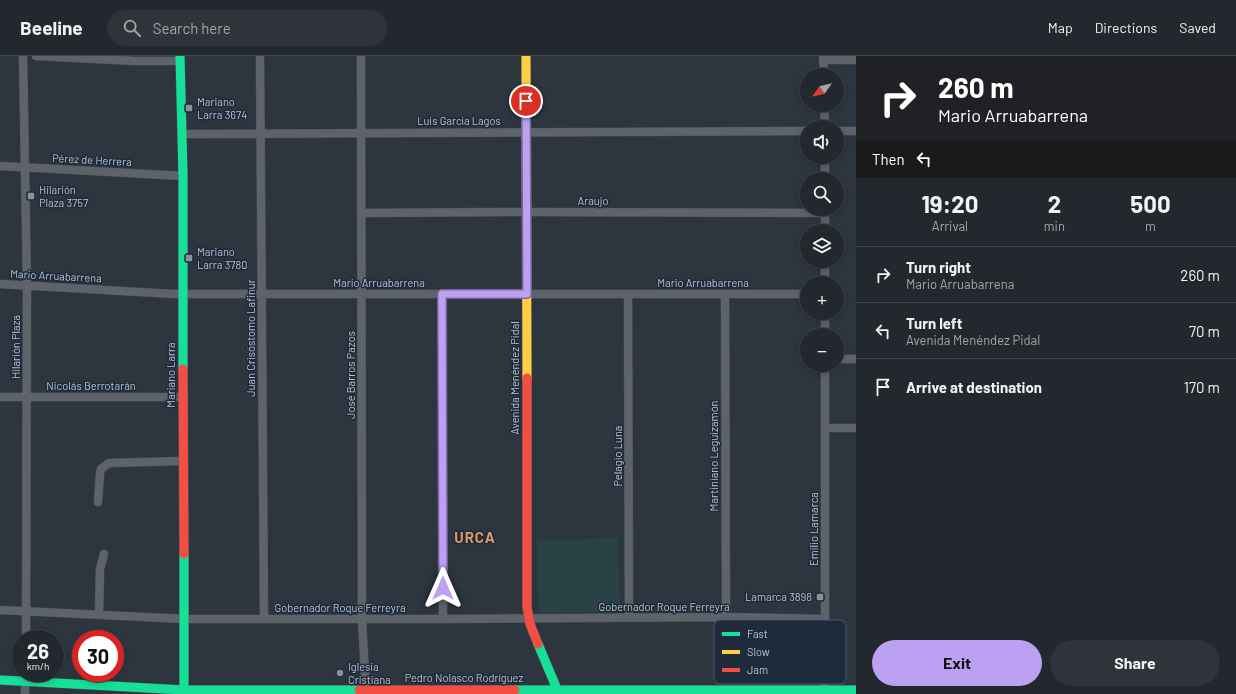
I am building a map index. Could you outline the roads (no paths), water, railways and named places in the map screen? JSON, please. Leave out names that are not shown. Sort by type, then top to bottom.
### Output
[{"type":"main road","name":"Avenida Menéndez Pidal","points":[[526,56],[527,607],[528,618],[558,692]]},
{"type":"main road","name":"Mariano Larra","points":[[180,59],[183,134],[184,692]]},
{"type":"main road","name":"Pedro Nolasco Rodríguez","points":[[0,680],[12,679]]},
{"type":"main road","name":"Pedro Nolasco Rodríguez","points":[[64,681],[184,692],[825,692],[856,690]]},
{"type":"street","name":"Hilarión Plaza","points":[[23,56],[27,285],[26,630]]},
{"type":"street","points":[[36,56],[136,61],[180,59]]},
{"type":"street","name":"Juan Crisóstomo Lafinur","points":[[260,56],[264,619]]},
{"type":"street","name":"José Barros Pazos","points":[[361,56],[362,619],[366,692]]},
{"type":"street","points":[[824,68],[823,58],[856,60]]},
{"type":"street","name":"Luis García Lagos","points":[[183,134],[800,131]]},
{"type":"street","points":[[844,131],[856,131]]},
{"type":"street","name":"Pérez de Herrera","points":[[0,166],[183,176]]},
{"type":"street","name":"Araujo","points":[[361,214],[800,211]]},
{"type":"street","name":"Mario Arruabarrena","points":[[0,284],[184,294],[800,294]]},
{"type":"street","points":[[442,294],[443,620]]},
{"type":"street","name":"Pelagio Luna","points":[[628,294],[629,618]]},
{"type":"street","name":"Martiniano Leguizamón","points":[[725,294],[726,617]]},
{"type":"street","points":[[844,359],[856,358]]},
{"type":"street","name":"Emilio Lamarca","points":[[825,372],[825,618]]},
{"type":"street","name":"Nicolás Berrotarán","points":[[0,397],[183,397]]},
{"type":"street","points":[[825,428],[856,428]]},
{"type":"street","points":[[98,502],[101,469],[109,464],[183,461]]},
{"type":"street","points":[[99,614],[100,569],[104,554]]},
{"type":"street","name":"Gobernador Roque Ferreyra","points":[[0,610],[185,619],[443,620],[528,618],[825,618]]},
{"type":"street","points":[[25,682],[25,694]]},
{"type":"place","name":"Mariano Larra 3674","points":[[189,108]]},
{"type":"place","name":"Hilarión Plaza 3757","points":[[31,196]]},
{"type":"place","name":"Mariano Larra 3780","points":[[189,258]]},
{"type":"place","name":"Lamarca 3898","points":[[820,597]]},
{"type":"place","name":"Iglesia Cristiana","points":[[340,673]]},
{"type":"district","name":"URCA","points":[[475,538]]}]
